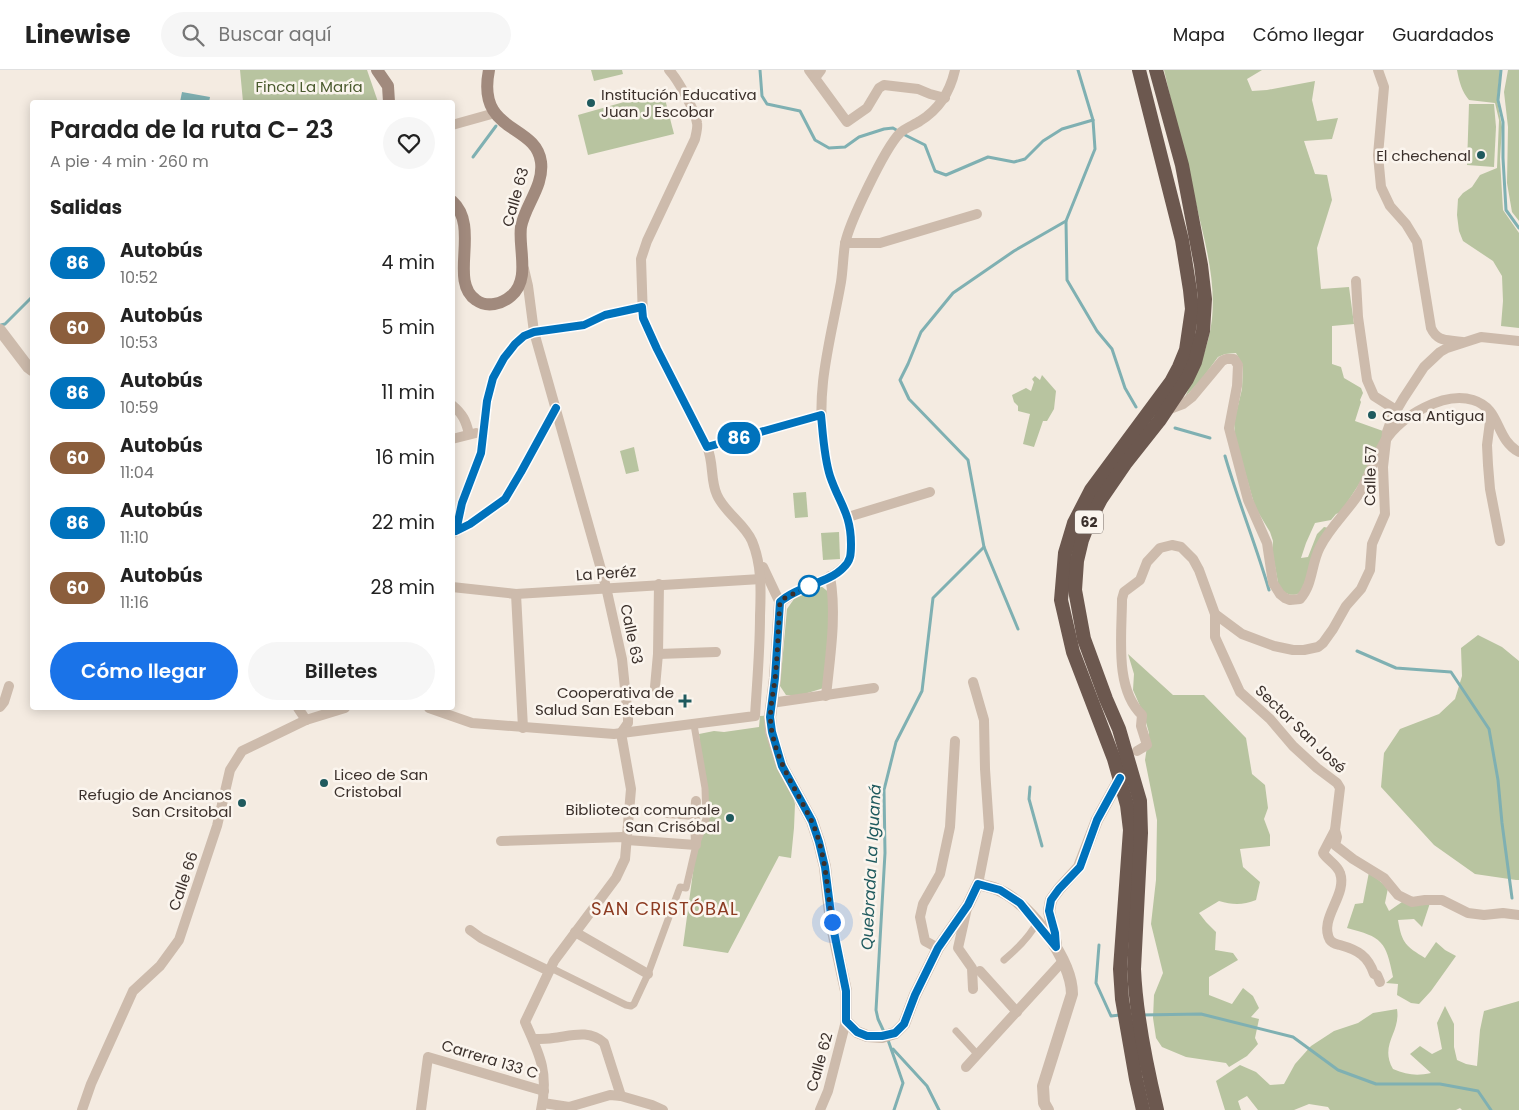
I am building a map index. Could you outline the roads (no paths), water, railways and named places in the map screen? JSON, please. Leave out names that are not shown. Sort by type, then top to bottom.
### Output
[{"type":"highway","name":"62","points":[[1139,70],[1182,240],[1192,309],[1189,330],[1186,350],[1171,382],[1091,490],[1074,523],[1065,553],[1061,600],[1072,652],[1108,743],[1127,805],[1130,830],[1120,969],[1129,999],[1143,1110]]},
{"type":"highway","name":"62","points":[[1129,999],[1134,969],[1141,833],[1140,802],[1119,729],[1084,639],[1075,590],[1077,561],[1082,540],[1101,499],[1167,410],[1187,379],[1195,362],[1204,331],[1205,299],[1201,266],[1182,165],[1156,70]]},
{"type":"highway","name":"62","points":[[1136,1043],[1157,1110]]},
{"type":"main road","points":[[378,70],[388,86],[389,100]]},
{"type":"main road","points":[[489,70],[486,84],[488,100],[495,113]]},
{"type":"main road","name":"Calle 63","points":[[455,205],[462,215],[466,227],[464,274],[469,294],[475,300],[484,304],[492,304],[509,298],[515,293],[523,266],[520,243],[521,227],[526,209],[535,192],[540,176],[541,162],[536,148],[495,113]]},
{"type":"street","points":[[435,710],[472,723],[523,728],[622,733],[755,716],[760,645],[761,579],[756,553],[751,538],[718,497],[714,486],[711,455],[643,318],[641,259],[647,241],[695,139],[697,123],[677,79],[670,70]]},
{"type":"street","points":[[780,602],[794,593],[842,570],[851,556],[851,531],[848,517],[830,475],[824,446],[821,415],[821,386],[846,243],[850,227],[885,155],[899,134],[929,116],[945,98],[955,70]]},
{"type":"street","points":[[1378,70],[1384,87],[1378,155],[1380,188],[1390,206],[1406,224],[1417,242],[1431,328],[1434,336],[1440,339],[1463,342],[1481,338],[1519,342]]},
{"type":"street","points":[[815,73],[839,113],[845,121],[849,122],[867,108],[879,88],[884,85],[918,89],[945,98]]},
{"type":"street","points":[[455,124],[495,113]]},
{"type":"street","points":[[846,243],[880,243],[977,214]]},
{"type":"street","name":"Calle 63","points":[[523,266],[528,286],[534,332],[606,587],[622,659],[627,696],[628,723],[622,733],[631,789],[625,859],[616,878],[575,932],[550,970],[525,1022],[533,1039]]},
{"type":"street","points":[[1356,282],[1357,312],[1367,380],[1374,396],[1396,410]]},
{"type":"street","points":[[455,528],[462,503],[481,453],[487,401],[493,378],[504,358],[515,344],[524,336],[534,332],[584,325],[605,315],[642,307]]},
{"type":"street","points":[[0,330],[30,368]]},
{"type":"street","name":"Calle 57","points":[[1215,614],[1242,634],[1274,646],[1293,650],[1318,647],[1333,629],[1346,606],[1366,582],[1370,570],[1372,544],[1385,514],[1383,477],[1389,424],[1410,388],[1432,360],[1447,348],[1463,342]]},
{"type":"street","points":[[1167,410],[1182,404],[1192,397],[1222,361],[1230,358],[1234,359],[1238,365],[1237,386],[1229,428],[1248,500],[1267,543],[1273,583],[1280,594],[1290,600],[1300,600],[1310,583],[1314,559],[1320,546],[1360,492],[1386,440],[1402,421],[1429,405],[1463,398],[1488,407],[1506,443],[1519,452]]},
{"type":"street","points":[[455,408],[466,421],[469,434]]},
{"type":"street","points":[[455,532],[470,524],[505,499],[556,408]]},
{"type":"street","points":[[1490,411],[1488,464],[1490,489],[1500,541]]},
{"type":"street","points":[[707,447],[821,415]]},
{"type":"street","points":[[455,438],[484,432]]},
{"type":"street","points":[[848,517],[930,492]]},
{"type":"street","points":[[1137,751],[1148,745],[1141,726],[1142,715],[1134,708],[1121,671],[1122,599],[1124,592],[1140,580],[1147,562],[1160,548],[1172,545],[1181,547],[1199,570],[1215,614]]},
{"type":"street","points":[[756,553],[780,602],[778,646],[770,717],[776,750],[782,766],[812,821],[821,850],[832,922],[846,991],[846,1021],[857,1032],[867,1036],[882,1036],[895,1033],[904,1024],[915,995],[938,948],[968,905],[978,884],[989,828],[984,770],[984,720],[973,682]]},
{"type":"street","points":[[826,696],[834,597],[830,576]]},
{"type":"street","name":"La Peréz","points":[[455,587],[516,594],[761,579]]},
{"type":"street","points":[[655,687],[658,654],[659,584]]},
{"type":"street","points":[[516,594],[523,728]]},
{"type":"street","name":"Sector San José","points":[[1215,614],[1216,637],[1240,692],[1270,719],[1299,752],[1337,783],[1340,788],[1335,845],[1353,859],[1384,878],[1398,895],[1412,902],[1442,900],[1468,913],[1519,915]]},
{"type":"street","points":[[760,645],[778,646]]},
{"type":"street","points":[[658,654],[716,652]]},
{"type":"street","points":[[0,707],[4,702],[9,686]]},
{"type":"street","points":[[771,704],[874,688]]},
{"type":"street","points":[[299,710],[306,720]]},
{"type":"street","name":"Calle 66","points":[[82,1110],[91,1084],[133,991],[160,966],[179,940],[217,826],[230,770],[242,751],[306,720],[338,710]]},
{"type":"street","points":[[470,930],[482,938],[550,970],[631,1006],[634,1004],[648,974],[680,887],[686,888],[696,845],[706,819],[704,788],[694,725]]},
{"type":"street","points":[[938,948],[925,941],[920,917],[923,904],[940,874],[950,827],[954,741]]},
{"type":"street","points":[[1056,947],[1055,933],[1049,911],[1051,900],[1080,867],[1097,820],[1120,778]]},
{"type":"street","points":[[696,801],[696,845]]},
{"type":"street","points":[[667,813],[696,815]]},
{"type":"street","points":[[1335,830],[1323,853],[1338,869],[1342,880],[1342,887],[1330,919],[1328,932],[1334,944],[1346,947],[1367,958],[1380,982]]},
{"type":"street","points":[[501,841],[622,837],[627,840],[696,845]]},
{"type":"street","points":[[978,884],[1000,890],[1020,903],[1056,947],[1072,986],[1072,994],[1043,1086],[1044,1103],[1048,1110]]},
{"type":"street","points":[[968,905],[958,948],[972,968],[973,989]]},
{"type":"street","points":[[1004,960],[1025,941],[1037,922]]},
{"type":"street","points":[[575,932],[648,974]]},
{"type":"street","points":[[966,1067],[1062,962]]},
{"type":"street","points":[[980,971],[1017,1012]]},
{"type":"street","name":"Calle 62","points":[[820,1110],[828,1091],[846,1021]]},
{"type":"street","points":[[956,1031],[978,1055]]},
{"type":"street","points":[[621,1096],[604,1043],[600,1039],[589,1034],[533,1039],[542,1060],[544,1076],[542,1106],[569,1107],[610,1095],[621,1096],[660,1109]]},
{"type":"street","name":"Carrera 133 C","points":[[421,1110],[428,1056],[544,1091]]},
{"type":"water","points":[[182,92],[210,97],[209,100],[180,100]]},
{"type":"waterway","points":[[760,70],[762,96],[767,104],[800,111],[815,140],[829,148],[845,147],[859,137],[884,129],[893,128],[898,131]]},
{"type":"waterway","name":"Quebrada La Iguaná","points":[[885,1034],[876,1010],[885,853],[884,790],[896,742],[922,691],[933,598],[984,547],[968,460],[909,399],[900,380],[921,332],[953,293],[1014,251],[1066,221],[1095,149],[1093,120],[1078,70]]},
{"type":"waterway","points":[[1501,70],[1498,100],[1503,122],[1506,210],[1519,228]]},
{"type":"waterway","points":[[903,134],[925,145],[935,171],[946,175],[988,157],[1014,162],[1025,159],[1043,141],[1062,129],[1093,120]]},
{"type":"waterway","points":[[473,157],[496,126]]},
{"type":"waterway","points":[[1066,221],[1067,280],[1097,331],[1112,349],[1125,388],[1136,407]]},
{"type":"waterway","points":[[1,325],[5,324],[30,299]]},
{"type":"waterway","points":[[1175,428],[1210,438]]},
{"type":"waterway","points":[[1225,456],[1269,590]]},
{"type":"waterway","points":[[984,547],[1018,629]]},
{"type":"waterway","points":[[1357,651],[1396,668],[1451,672],[1489,729],[1498,780],[1512,898]]},
{"type":"waterway","points":[[1030,787],[1029,799],[1042,846]]},
{"type":"waterway","points":[[1099,945],[1096,983],[1111,1016],[1120,1015]]},
{"type":"waterway","points":[[1141,1015],[1201,1014],[1293,1037],[1338,1070],[1376,1084],[1440,1084],[1478,1091],[1491,1110]]},
{"type":"waterway","name":"Quebrada La Iguaná","points":[[888,1040],[903,1083],[894,1110]]},
{"type":"waterway","points":[[893,1049],[927,1086],[939,1110]]},
{"type":"place","name":"Institución Educativa Juan J Escobar","points":[[591,103]]},
{"type":"place","name":"El chechenal","points":[[1481,155]]},
{"type":"place","name":"Casa Antigua","points":[[1372,415]]},
{"type":"place","name":"Cooperativa de Salud San Esteban","points":[[685,701]]},
{"type":"place","name":"Liceo de San Cristobal","points":[[324,783]]},
{"type":"place","name":"Refugio de Ancianos San Crsitobal","points":[[242,803]]},
{"type":"place","name":"Biblioteca comunale San Crisóbal","points":[[730,818]]},
{"type":"district","name":"SAN CRISTÓBAL","points":[[665,908]]},
{"type":"park label","name":"Finca La María","points":[[309,86]]}]
